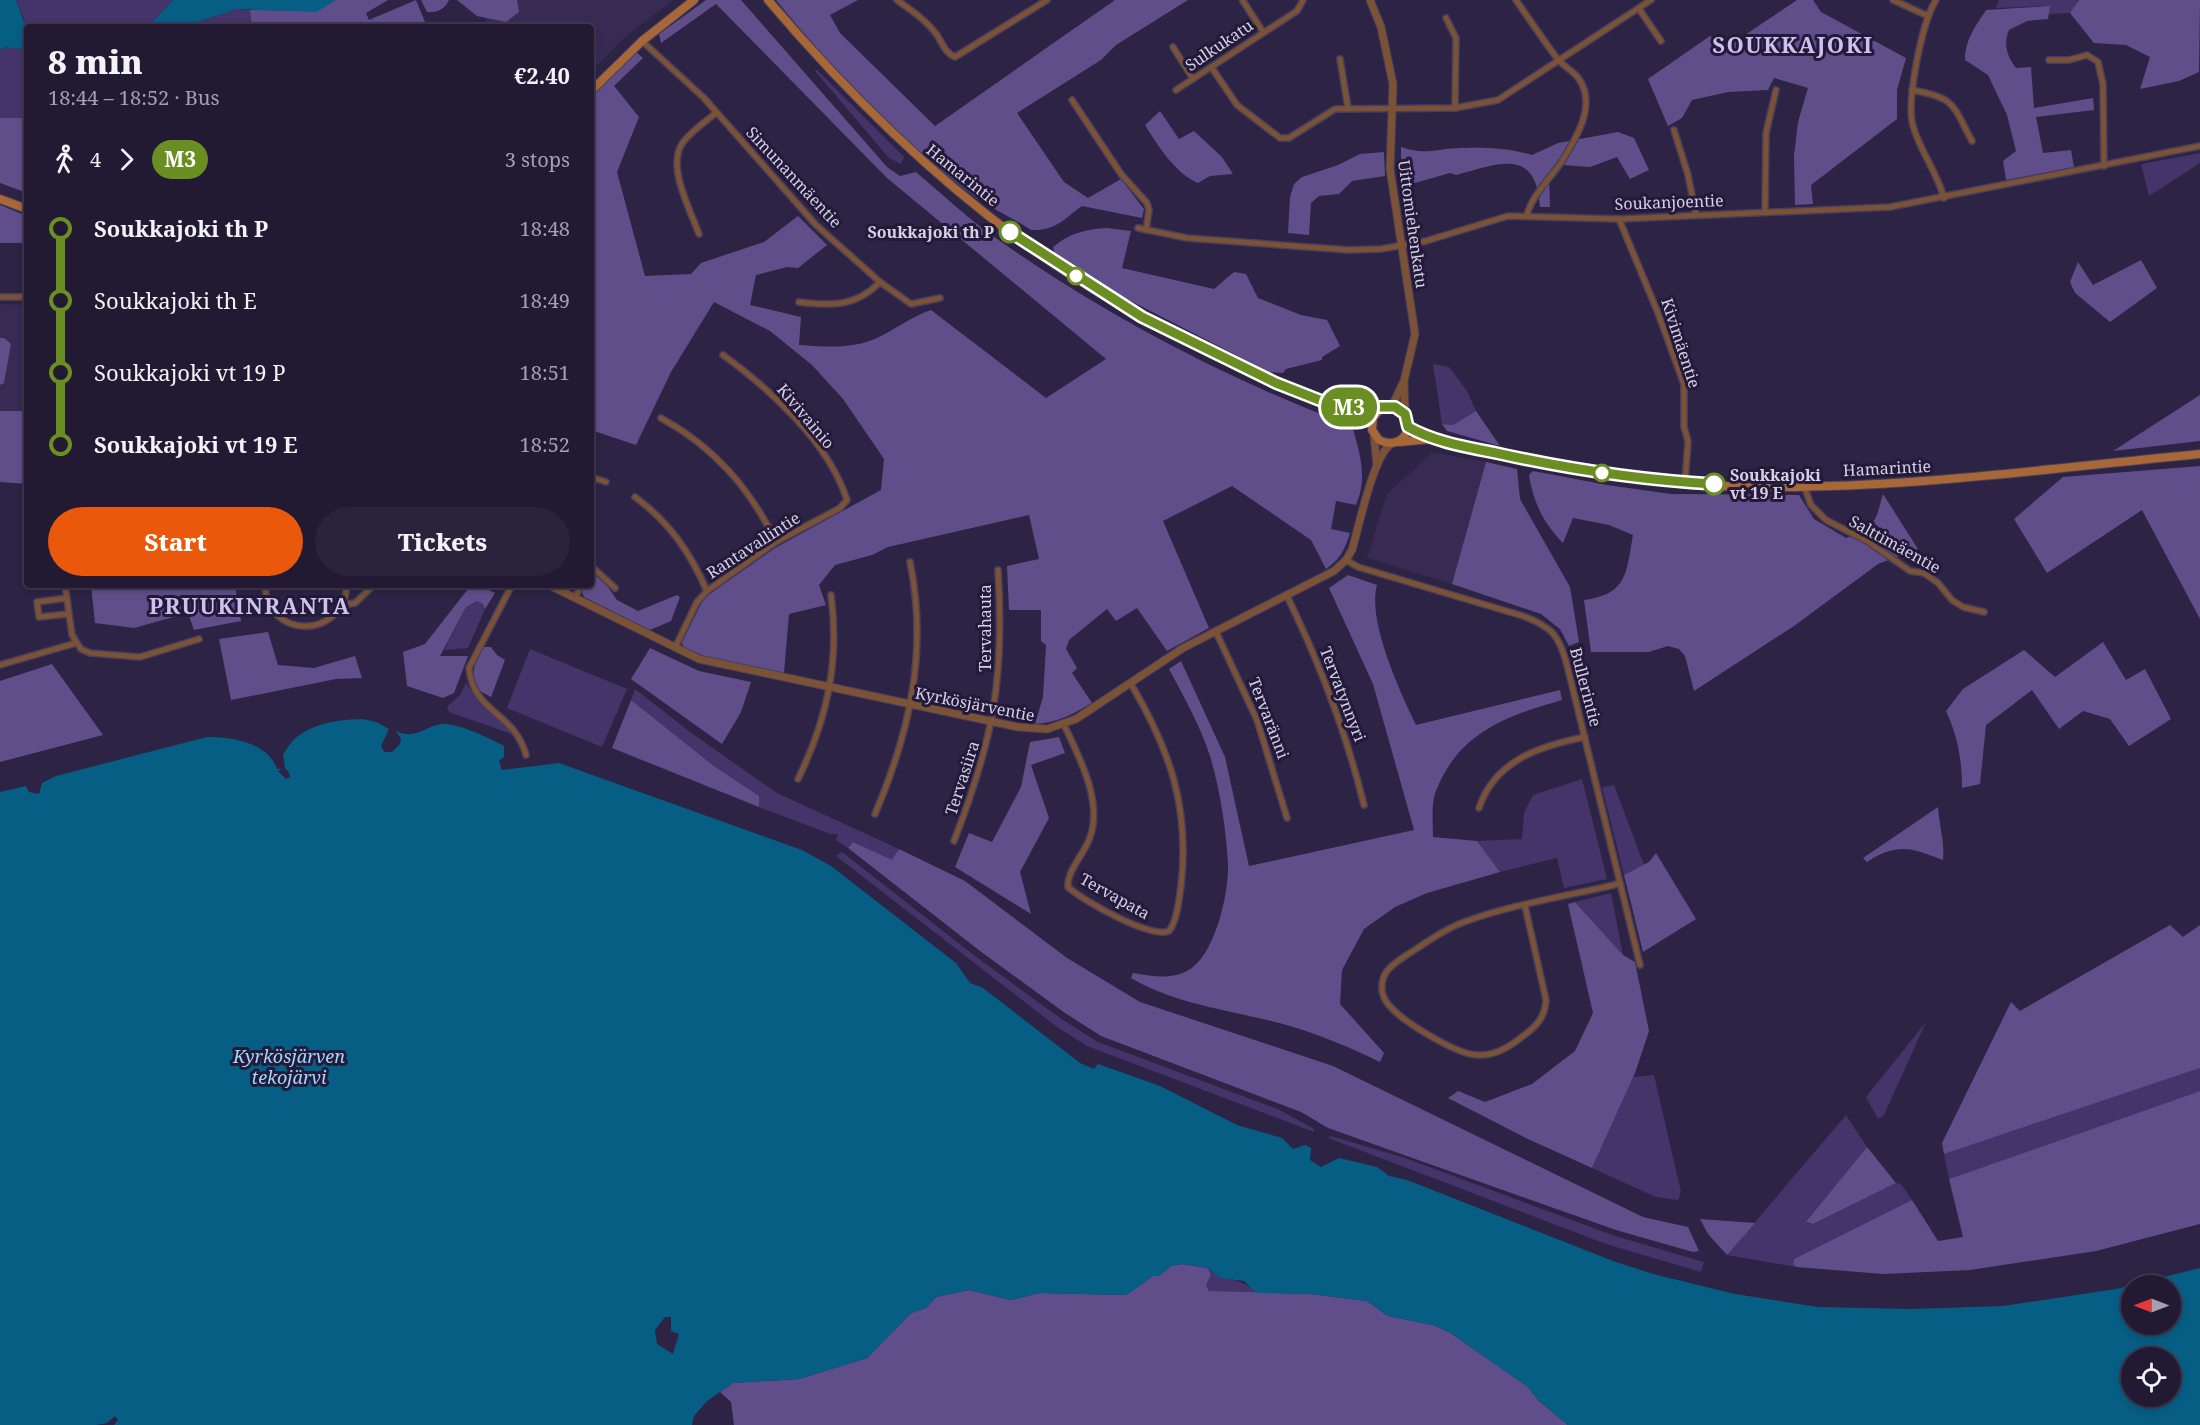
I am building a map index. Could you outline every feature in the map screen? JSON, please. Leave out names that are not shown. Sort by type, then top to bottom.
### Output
[{"type":"main road","points":[[594,88],[642,41],[694,0]]},
{"type":"main road","name":"Hamarintie","points":[[768,0],[823,65],[884,126],[983,212],[1036,251],[1142,317],[1193,344],[1276,383],[1371,423]]},
{"type":"main road","points":[[0,199],[24,208]]},
{"type":"main road","name":"Hamarintie","points":[[1337,407],[1385,407]]},
{"type":"main road","points":[[1385,407],[1395,407],[1405,414],[1407,433],[1394,443],[1385,443],[1374,436],[1371,423],[1377,412],[1385,407]]},
{"type":"main road","name":"Hamarintie","points":[[1408,427],[1434,439],[1559,466],[1685,482],[1754,487],[1908,483],[2200,454]]},
{"type":"main road","name":"Hamarintie","points":[[1394,443],[1434,439]]},
{"type":"street","points":[[897,0],[936,33],[949,54],[955,57],[1047,0]]},
{"type":"street","name":"Sulkukatu","points":[[1176,90],[1297,11],[1303,0]]},
{"type":"street","name":"Uittomiehenkatu","points":[[1370,0],[1389,56],[1393,109],[1390,169],[1415,342],[1404,381],[1394,402],[1385,407]]},
{"type":"street","points":[[1516,0],[1557,60],[1580,80],[1585,112],[1581,130],[1562,161],[1529,205],[1527,215]]},
{"type":"street","points":[[1212,68],[1237,105],[1280,138],[1289,138],[1335,109],[1455,108],[1498,100],[1651,0]]},
{"type":"street","points":[[1893,0],[1928,16]]},
{"type":"street","points":[[1936,0],[1928,16],[1910,110],[1912,123],[1937,175],[1944,198]]},
{"type":"street","points":[[1242,1],[1263,32]]},
{"type":"street","points":[[1639,9],[1660,41]]},
{"type":"street","points":[[1446,18],[1456,38],[1455,108]]},
{"type":"street","name":"Simunanmäentie","points":[[642,41],[716,113],[804,213],[880,282],[912,304],[940,298]]},
{"type":"street","points":[[1173,47],[1193,79]]},
{"type":"street","points":[[2049,60],[2069,60],[2087,55],[2098,62],[2103,84],[2104,166]]},
{"type":"street","points":[[1340,59],[1348,108]]},
{"type":"street","points":[[1765,212],[1766,133],[1776,90]]},
{"type":"street","points":[[1912,90],[1938,95],[1952,103],[1972,141]]},
{"type":"street","points":[[1072,100],[1121,174],[1147,203],[1149,210],[1146,230]]},
{"type":"street","points":[[699,234],[678,171],[677,155],[683,141],[716,113]]},
{"type":"street","points":[[1674,130],[1685,161],[1696,215]]},
{"type":"street","name":"Soukanjoentie","points":[[1138,228],[1187,238],[1339,249],[1402,246],[1426,241],[1489,220],[1527,215],[1618,219],[1858,210],[1944,198],[2200,146]]},
{"type":"street","name":"Kivimäentie","points":[[1618,219],[1658,313],[1684,384],[1684,427],[1688,441],[1685,482]]},
{"type":"street","points":[[799,302],[828,306],[850,302],[867,295],[880,282]]},
{"type":"street","points":[[0,297],[24,297]]},
{"type":"street","name":"Kivivainio","points":[[723,355],[761,385],[808,434],[845,493],[847,500],[840,508]]},
{"type":"street","name":"Uittomiehenkatu","points":[[1404,381],[1405,414]]},
{"type":"street","points":[[661,418],[687,432],[730,470],[749,494],[776,542]]},
{"type":"street","points":[[1374,436],[1377,467]]},
{"type":"street","points":[[1346,560],[1352,550],[1377,467],[1385,448],[1394,443]]},
{"type":"street","points":[[594,478],[606,482]]},
{"type":"street","name":"Salttimäentie","points":[[1804,486],[1811,505],[1826,520],[1867,541],[1910,571],[1924,573],[1938,583],[1952,600],[1964,607],[1984,612]]},
{"type":"street","points":[[634,497],[650,508],[682,542],[707,591]]},
{"type":"street","name":"Rantavallintie","points":[[675,648],[697,603],[707,591],[776,542],[840,508]]},
{"type":"street","name":"Kyrkösjärventie","points":[[555,588],[675,648],[718,665],[1034,730],[1064,725],[1131,684],[1173,654],[1334,571],[1346,560]]},
{"type":"street","name":"Bullerintie","points":[[1346,560],[1358,567],[1523,616],[1540,622],[1554,632],[1564,652],[1640,965]]},
{"type":"street","points":[[875,814],[897,760],[911,705],[918,628],[910,561]]},
{"type":"street","points":[[594,569],[615,588]]},
{"type":"street","name":"Tervahauta","points":[[993,722],[1000,665],[998,570]]},
{"type":"street","points":[[65,588],[68,614],[75,643],[90,653],[141,657],[199,639]]},
{"type":"street","points":[[266,588],[268,601],[273,610],[288,623],[301,627],[326,622],[343,605],[346,588]]},
{"type":"street","points":[[343,605],[355,603],[371,588]]},
{"type":"street","points":[[510,588],[469,668],[470,682],[482,702],[503,717],[518,734],[526,755]]},
{"type":"street","points":[[575,598],[580,588]]},
{"type":"street","points":[[798,779],[814,743],[830,688],[836,643],[831,595]]},
{"type":"street","name":"Tervatynnyri","points":[[1287,596],[1334,701],[1364,805]]},
{"type":"street","points":[[66,598],[38,602],[39,617],[68,614]]},
{"type":"street","name":"Tervaränni","points":[[1216,632],[1257,720],[1287,818]]},
{"type":"street","points":[[0,665],[75,643]]},
{"type":"street","name":"Tervapata","points":[[1064,725],[1094,808],[1089,840],[1069,876],[1068,887],[1127,922],[1156,933],[1169,931],[1177,905],[1183,869],[1182,814],[1170,763],[1161,739],[1131,684]]},
{"type":"street","name":"Tervasiira","points":[[954,841],[983,765],[993,722]]},
{"type":"street","points":[[1479,808],[1484,793],[1494,778],[1520,757],[1537,749],[1585,737]]},
{"type":"street","points":[[1525,906],[1546,1000],[1545,1011],[1540,1021],[1516,1041],[1491,1054],[1477,1055],[1462,1052],[1419,1028],[1386,1003],[1382,983],[1386,972],[1394,963],[1457,924],[1525,906],[1620,883]]},
{"type":"shaded area","points":[[16,0],[173,0],[151,24],[29,24],[25,22]]},
{"type":"shaded area","points":[[336,0],[388,0],[366,13],[369,20],[416,0],[425,22],[422,24],[252,24],[250,10],[315,11]]},
{"type":"shaded area","points":[[421,0],[449,0],[443,8],[427,12]]},
{"type":"shaded area","points":[[457,0],[517,0],[519,12],[506,22],[477,16]]},
{"type":"shaded area","points":[[478,0],[673,0],[623,39],[594,69],[594,24],[488,24]]},
{"type":"shaded area","points":[[706,0],[741,0],[887,167],[900,176],[916,172],[990,234],[1032,263],[1120,317],[1257,387],[1352,426],[1362,466],[1362,485],[1356,505],[1336,501],[1331,529],[1350,533],[1339,558],[1326,569],[1311,540],[1232,486],[1163,521],[1209,628],[1167,651],[1137,608],[1116,621],[1107,609],[1069,640],[1066,649],[1077,668],[1072,673],[1092,703],[1051,722],[1035,724],[1043,697],[1046,645],[1041,641],[1041,610],[1009,610],[1007,566],[1039,559],[1029,515],[888,547],[872,555],[835,565],[819,585],[826,605],[789,614],[784,673],[709,658],[683,647],[682,642],[704,598],[775,548],[881,490],[884,459],[843,399],[812,365],[770,331],[714,302],[671,372],[636,445],[594,431],[594,94],[636,52],[643,58],[614,86],[639,117],[617,172],[645,276],[691,274],[701,263],[764,242],[798,216],[827,245],[798,268],[787,267],[756,275],[750,305],[801,317],[799,345],[839,346],[868,342],[931,310],[1046,398],[1106,359],[887,178],[716,4],[661,43],[659,34]]},
{"type":"shaded area","points":[[776,0],[858,0],[830,15],[840,33],[935,126],[1115,0],[1188,0],[1116,45],[1101,60],[1017,113],[1064,182],[1088,198],[1121,179],[1144,209],[1142,218],[1082,206],[1065,220],[1053,226],[1031,230],[988,206],[949,177],[896,130],[844,78]]},
{"type":"shaded area","points":[[1797,0],[1813,0],[1821,12],[1906,58],[1897,90],[1897,119],[1811,185],[1813,204],[1795,205],[1794,156],[1798,122],[1808,88],[1774,78],[1768,90],[1728,92],[1692,100],[1682,118],[1668,126],[1648,79],[1710,36],[1724,49]]},
{"type":"shaded area","points":[[1999,0],[2079,1],[2070,13],[2049,14],[2049,6],[1996,8]]},
{"type":"shaded area","points":[[2079,0],[2200,0],[2199,72],[2179,81],[2140,89],[2150,57],[2126,45],[2094,43],[2070,13]]},
{"type":"shaded area","points":[[2050,6],[2048,19],[2027,21],[2009,30],[2006,45],[2010,59],[2016,68],[2031,67],[2034,108],[2093,98],[2094,110],[2036,117],[2043,153],[2071,150],[2074,167],[2006,180],[2003,161],[2016,151],[2007,115],[1988,75],[1965,60],[1967,46],[1971,34],[1986,10]]},
{"type":"shaded area","points":[[237,9],[250,10],[252,24],[190,24]]},
{"type":"shaded area","points":[[5,47],[24,50],[24,118],[0,118],[0,50]]},
{"type":"shaded area","points":[[816,69],[904,157],[901,164],[889,158],[815,71]]},
{"type":"shaded area","points":[[1160,111],[1179,139],[1194,131],[1222,157],[1233,174],[1210,176],[1198,183],[1182,173],[1161,150],[1145,125]]},
{"type":"shaded area","points":[[0,118],[24,118],[24,192],[0,183]]},
{"type":"shaded area","points":[[1618,132],[1634,138],[1649,170],[1630,179],[1617,157],[1590,167],[1562,165],[1549,176],[1550,207],[1540,207],[1537,188],[1531,175],[1523,167],[1512,164],[1500,164],[1456,175],[1450,173],[1401,187],[1401,147],[1418,151],[1489,148],[1532,155],[1558,143]]},
{"type":"shaded area","points":[[1384,152],[1385,176],[1352,181],[1339,194],[1319,196],[1311,203],[1309,235],[1288,233],[1290,197],[1294,184],[1302,177],[1338,165],[1360,154]]},
{"type":"shaded area","points":[[2200,153],[2200,163],[2149,196],[2141,164]]},
{"type":"shaded area","points":[[0,205],[24,215],[24,243],[0,243]]},
{"type":"shaded area","points":[[1107,228],[1131,231],[1122,268],[1214,289],[1234,272],[1246,274],[1258,298],[1301,315],[1327,320],[1340,346],[1322,357],[1322,360],[1286,369],[1283,373],[1269,372],[1123,297],[1060,260],[1054,252],[1053,247],[1072,235]]},
{"type":"shaded area","points":[[2141,260],[2157,288],[2110,322],[2075,293],[2070,282],[2078,262],[2093,285]]},
{"type":"shaded area","points":[[0,304],[24,305],[24,411],[0,411],[0,385],[4,383],[11,344],[4,338],[0,338]]},
{"type":"shaded area","points":[[0,338],[4,338],[11,344],[4,383],[0,385]]},
{"type":"shaded area","points":[[1433,364],[1449,367],[1467,391],[1476,411],[1453,425],[1442,424]]},
{"type":"shaded area","points":[[2200,395],[2200,441],[2113,451]]},
{"type":"shaded area","points":[[0,411],[24,411],[24,484],[0,482]]},
{"type":"shaded area","points":[[1476,411],[1500,446],[1447,431],[1442,424],[1453,425]]},
{"type":"shaded area","points":[[1433,452],[1486,462],[1452,584],[1367,558],[1387,494]]},
{"type":"shaded area","points":[[1486,462],[1517,469],[1520,499],[1570,587],[1579,642],[1569,646],[1560,629],[1541,614],[1452,584]]},
{"type":"shaded area","points":[[2200,466],[2200,619],[2142,510],[2047,573],[2014,519],[2063,477]]},
{"type":"shaded area","points":[[1533,471],[1671,494],[1799,495],[1814,519],[1846,538],[1869,530],[1877,515],[1883,494],[1918,549],[1878,564],[1794,626],[1694,691],[1685,656],[1679,649],[1668,646],[1649,652],[1591,652],[1584,600],[1609,593],[1617,587],[1626,571],[1633,535],[1609,525],[1573,518],[1563,543],[1545,520],[1533,494],[1529,475]]},
{"type":"shaded area","points":[[1348,575],[1377,585],[1375,600],[1381,636],[1394,676],[1416,725],[1560,690],[1562,700],[1504,720],[1471,740],[1446,771],[1434,796],[1433,837],[1477,841],[1500,872],[1427,893],[1395,907],[1364,929],[1342,970],[1340,1004],[1384,1053],[1380,1062],[1336,1042],[1302,1030],[1188,1002],[1131,978],[1133,973],[1174,976],[1197,964],[1213,939],[1226,891],[1228,864],[1226,837],[1214,769],[1197,722],[1169,669],[1181,661],[1225,757],[1249,866],[1414,830],[1373,684],[1329,588]]},
{"type":"shaded area","points":[[594,577],[601,577],[617,600],[638,611],[677,595],[680,597],[671,621],[650,630],[584,597],[583,588],[594,588]]},
{"type":"shaded area","points":[[91,588],[236,588],[241,621],[194,630],[188,613],[134,628],[95,623]]},
{"type":"shaded area","points":[[469,588],[485,588],[495,593],[485,609],[483,604],[477,601],[466,607],[440,656],[468,656],[454,693],[443,698],[407,686],[403,652],[425,644]]},
{"type":"shaded area","points":[[477,601],[483,604],[485,609],[468,648],[444,650],[466,607]]},
{"type":"shaded area","points":[[268,632],[278,665],[314,668],[355,656],[362,678],[336,679],[231,700],[219,639]]},
{"type":"shaded area","points":[[2103,642],[2126,680],[2145,669],[2171,719],[2129,746],[2110,719],[2083,711],[2059,729],[2032,690],[1986,725],[1980,784],[1962,788],[1958,749],[1954,730],[1946,711],[1963,689],[2024,650],[2055,677]]},
{"type":"shaded area","points":[[484,647],[491,647],[505,660],[491,697],[476,689],[474,683],[474,667]]},
{"type":"shaded area","points":[[650,648],[699,671],[751,682],[741,712],[722,744],[631,679]]},
{"type":"shaded area","points":[[530,649],[627,689],[602,747],[507,708]]},
{"type":"shaded area","points":[[52,664],[103,735],[0,762],[0,681]]},
{"type":"shaded area","points":[[466,683],[480,703],[508,726],[514,735],[449,712],[447,707],[460,695]]},
{"type":"shaded area","points":[[635,689],[690,732],[777,793],[899,849],[893,861],[853,842],[848,848],[836,840],[838,834],[830,834],[759,807],[759,796],[714,766],[631,700]]},
{"type":"shaded area","points":[[631,700],[714,766],[759,796],[759,807],[612,748]]},
{"type":"shaded area","points":[[1059,737],[1065,753],[1031,765],[1049,818],[1020,872],[1031,914],[955,867],[969,833],[992,842],[1021,787],[1030,742]]},
{"type":"shaded area","points":[[1582,779],[1607,879],[1564,888],[1557,858],[1500,872],[1477,841],[1522,839],[1524,813],[1533,795]]},
{"type":"shaded area","points":[[1614,785],[1644,865],[1624,875],[1602,787]]},
{"type":"shaded area","points":[[1938,807],[1943,860],[1922,852],[1905,849],[1887,852],[1867,862],[1863,858]]},
{"type":"shaded area","points":[[853,842],[892,860],[899,849],[965,881],[1067,958],[1140,1002],[1333,1066],[1643,1217],[1688,1227],[1699,1251],[1693,1252],[1616,1230],[1328,1128],[1301,1112],[1101,1036],[1065,1013],[980,951],[848,848]]},
{"type":"shaded area","points":[[842,852],[975,956],[1060,1018],[1098,1042],[1280,1110],[1314,1129],[1314,1132],[1087,1046],[1057,1027],[836,856]]},
{"type":"shaded area","points":[[1656,853],[1696,919],[1643,952],[1624,875],[1649,862]]},
{"type":"shaded area","points":[[1611,893],[1623,955],[1575,902]]},
{"type":"shaded area","points":[[1575,902],[1623,955],[1635,962],[1649,1031],[1635,1073],[1592,1168],[1530,1140],[1448,1098],[1458,1091],[1485,1102],[1532,1084],[1575,1051],[1593,1013],[1568,904]]},
{"type":"shaded area","points":[[2170,925],[2183,937],[2200,925],[2200,1068],[1944,1154],[1942,1143],[2011,1002],[2020,1011]]},
{"type":"shaded area","points":[[1926,1022],[1884,1115],[1878,1119],[1866,1097]]},
{"type":"shaded area","points":[[2200,1068],[2200,1091],[1949,1179],[1944,1154]]},
{"type":"shaded area","points":[[1654,1075],[1681,1192],[1678,1200],[1656,1197],[1592,1168],[1633,1077]]},
{"type":"shaded area","points":[[2200,1091],[2200,1224],[2096,1251],[1970,1270],[1883,1274],[1796,1267],[1793,1264],[1794,1259],[1912,1200],[1938,1241],[1963,1237],[1949,1179]]},
{"type":"shaded area","points":[[1846,1115],[1867,1147],[1807,1223],[1813,1224],[1896,1183],[1901,1184],[1912,1200],[1794,1259],[1793,1264],[1796,1267],[1727,1255]]},
{"type":"shaded area","points":[[1331,1136],[1405,1158],[1615,1236],[1704,1262],[1701,1272],[1606,1244],[1328,1138]]},
{"type":"shaded area","points":[[1867,1147],[1896,1183],[1813,1224],[1806,1222]]},
{"type":"shaded area","points":[[1700,1219],[1755,1223],[1727,1255],[1708,1234]]},
{"type":"shaded area","points":[[1182,1264],[1208,1268],[1211,1275],[1206,1285],[1209,1291],[1311,1294],[1367,1301],[1388,1316],[1433,1325],[1449,1332],[1528,1387],[1538,1400],[1568,1425],[734,1425],[731,1402],[720,1392],[733,1383],[799,1379],[867,1358],[911,1313],[926,1308],[936,1297],[969,1290],[1011,1300],[1040,1293],[1126,1295],[1153,1276],[1159,1276],[1171,1266]]},
{"type":"shaded area","points":[[1208,1268],[1219,1276],[1250,1287],[1256,1293],[1209,1291],[1206,1285],[1211,1275]]},
{"type":"water","points":[[0,0],[16,0],[24,22],[28,24],[24,24],[24,50],[5,47],[0,50]]},
{"type":"water","points":[[173,0],[336,0],[316,12],[237,9],[190,24],[151,24]]},
{"type":"water","name":"Kyrkösjärven tekojärvi","points":[[363,719],[376,722],[389,729],[381,746],[384,752],[392,752],[400,744],[401,739],[396,731],[414,734],[441,724],[455,726],[504,746],[504,757],[499,761],[502,770],[559,763],[802,850],[831,866],[956,963],[970,983],[983,988],[1080,1063],[1094,1069],[1098,1064],[1160,1086],[1237,1125],[1282,1138],[1293,1149],[1305,1145],[1311,1148],[1310,1160],[1321,1167],[1339,1158],[1377,1167],[1389,1176],[1407,1180],[1613,1261],[1653,1274],[1735,1294],[1818,1307],[1911,1309],[2003,1306],[2121,1288],[2121,1335],[2181,1335],[2181,1275],[2172,1275],[2200,1268],[2200,1425],[1568,1425],[1538,1400],[1528,1387],[1449,1332],[1433,1325],[1388,1316],[1367,1301],[1311,1294],[1256,1293],[1244,1281],[1220,1278],[1208,1268],[1182,1264],[1171,1266],[1159,1276],[1153,1276],[1126,1295],[1040,1293],[1011,1300],[969,1290],[936,1297],[926,1308],[911,1313],[867,1358],[799,1379],[733,1383],[707,1401],[694,1416],[692,1425],[114,1425],[118,1420],[115,1416],[107,1423],[96,1425],[0,1425],[0,792],[26,786],[29,792],[39,794],[42,783],[56,776],[207,737],[237,740],[257,747],[266,753],[277,769],[282,769],[278,771],[286,779],[290,777],[285,768],[283,755],[289,745],[306,731],[339,721]],"holes":[[[665,1317],[671,1317],[671,1331],[679,1334],[673,1354],[657,1344],[655,1330]]]},
{"type":"bus line","name":"M3","points":[[1010,232],[1036,251],[1142,317],[1276,383],[1337,407],[1395,407],[1405,414],[1408,427],[1434,439],[1525,460],[1616,475],[1714,484]]},
{"type":"place","name":"Soukkajoki th P","points":[[1010,232]]},
{"type":"place","name":"Soukkajoki vt 19 E","points":[[1714,484]]},
{"type":"district","name":"SOUKKAJOKI","points":[[1793,44]]},
{"type":"district","name":"PRUUKINRANTA","points":[[250,605]]}]
